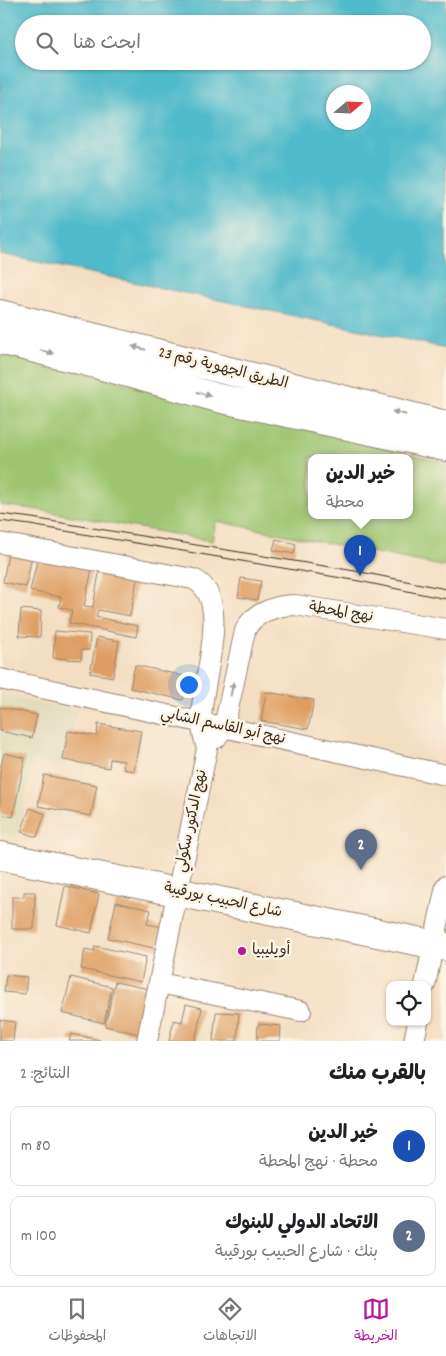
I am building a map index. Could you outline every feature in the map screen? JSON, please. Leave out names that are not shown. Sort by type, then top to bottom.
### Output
[{"type":"main road","name":"الطريق الجهوية رقم 23","points":[[0,314],[446,425]]},
{"type":"main road","name":"الطريق الجهوية رقم 23","points":[[0,340],[218,398],[446,447]]},
{"type":"main road","name":"شارع الحبيب بورقيبة","points":[[0,856],[440,946]]},
{"type":"street","points":[[0,543],[193,579],[199,582],[206,591],[215,626],[201,722],[207,749]]},
{"type":"street","name":"نهج المحطة","points":[[244,631],[248,623],[256,617],[288,605],[446,628]]},
{"type":"street","points":[[207,749],[224,727],[244,631],[215,626]]},
{"type":"street","name":"نهج أبو القاسم الشابي","points":[[0,679],[446,774]]},
{"type":"street","name":"نهج الدكتور سكولي","points":[[147,1041],[207,749]]},
{"type":"street","points":[[427,981],[440,946],[446,886]]},
{"type":"street","points":[[159,983],[301,1011]]},
{"type":"street","points":[[414,1041],[417,1026]]},
{"type":"shaded area","points":[[0,695],[76,711],[64,768],[33,761],[17,837],[0,834]]},
{"type":"green space","points":[[0,351],[408,454],[308,454],[308,519],[413,519],[413,455],[446,463],[446,567],[216,521],[212,541],[33,509],[0,505]]},
{"type":"water","points":[[0,0],[446,0],[446,348],[0,254]]},
{"type":"building","points":[[276,539],[296,544],[294,554],[273,550]]},
{"type":"building","points":[[33,550],[26,587],[3,582],[8,554]]},
{"type":"building","points":[[38,557],[92,569],[84,606],[93,607],[100,568],[138,575],[130,616],[98,610],[96,617],[138,626],[136,637],[69,623],[72,610],[59,607],[61,597],[30,591]]},
{"type":"building","points":[[241,578],[261,581],[257,600],[238,597]]},
{"type":"building","points":[[21,609],[41,611],[40,637],[19,636]]},
{"type":"building","points":[[55,631],[90,634],[89,650],[82,650],[81,660],[53,658]]},
{"type":"building","points":[[97,637],[119,641],[113,677],[90,673]]},
{"type":"building","points":[[135,665],[188,677],[183,700],[130,688]]},
{"type":"building","points":[[266,692],[314,700],[308,729],[261,721]]},
{"type":"building","points":[[0,707],[37,715],[32,738],[0,731]]},
{"type":"building","points":[[98,724],[141,731],[134,771],[123,769],[124,761],[110,759],[109,768],[63,760],[68,731],[97,736]]},
{"type":"building","points":[[4,753],[25,758],[13,817],[0,814],[0,770]]},
{"type":"building","points":[[44,775],[97,785],[91,816],[38,806]]},
{"type":"building","points":[[30,808],[45,814],[37,837],[21,832]]},
{"type":"building","points":[[65,886],[99,894],[91,933],[57,925]]},
{"type":"building","points":[[24,892],[35,892],[34,929],[12,929],[12,897],[24,897]]},
{"type":"building","points":[[116,902],[151,910],[147,924],[163,927],[158,949],[108,938]]},
{"type":"building","points":[[95,946],[146,957],[141,982],[81,969],[85,949],[94,951]]},
{"type":"building","points":[[6,975],[27,977],[25,994],[4,992]]},
{"type":"building","points":[[71,977],[112,987],[104,1023],[62,1013]]},
{"type":"building","points":[[115,982],[149,989],[139,1034],[105,1026]]},
{"type":"building","points":[[186,1004],[202,1008],[195,1041],[169,1041],[174,1020],[182,1022]]},
{"type":"building","points":[[216,1012],[239,1013],[237,1041],[213,1041]]},
{"type":"building","points":[[0,1020],[15,1022],[13,1041],[0,1041]]},
{"type":"building","points":[[258,1024],[281,1026],[280,1041],[257,1041]]},
{"type":"building","points":[[71,1034],[100,1040],[100,1041],[69,1041]]},
{"type":"tram line","points":[[0,514],[361,572],[446,589]]},
{"type":"tram line","points":[[0,521],[359,581],[446,599]]},
{"type":"place","name":"خير الدين","points":[[360,576]]},
{"type":"place","name":"الاتحاد الدولي للبنوك","points":[[361,870]]},
{"type":"place","name":"أويليبيا","points":[[242,951]]}]
